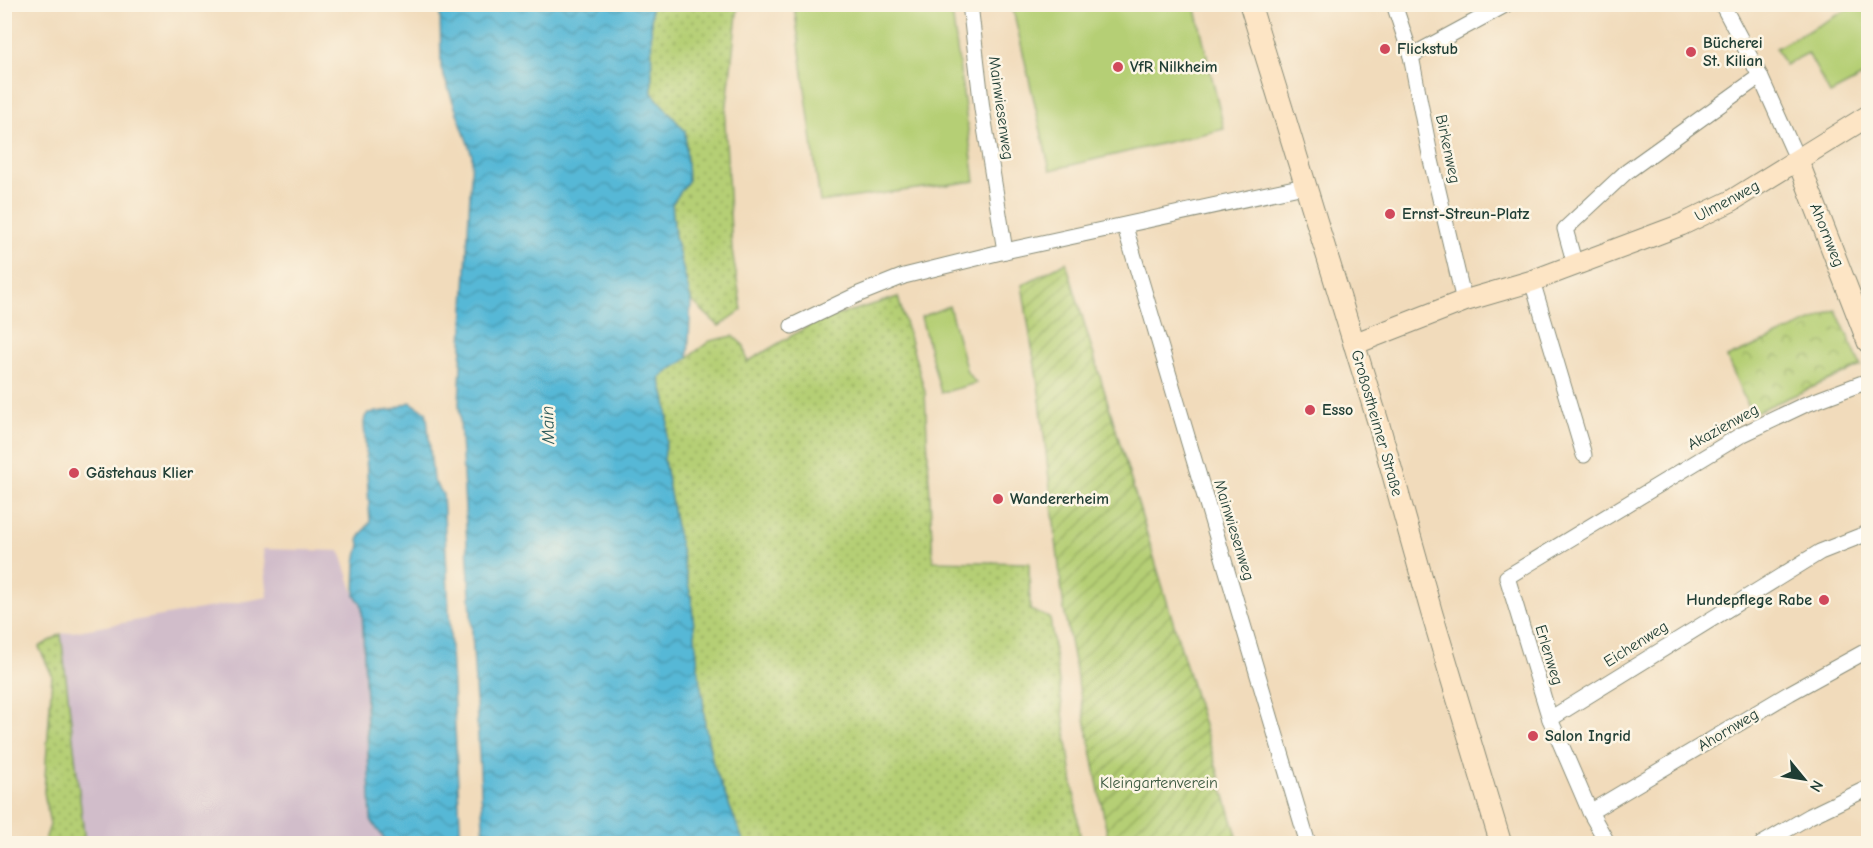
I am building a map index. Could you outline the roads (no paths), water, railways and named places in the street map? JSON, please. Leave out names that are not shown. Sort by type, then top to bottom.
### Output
[{"type":"main road","name":"Großostheimer Straße","points":[[1250,4],[1379,426],[1432,614],[1501,843]]},
{"type":"main road","name":"Ulmenweg","points":[[1354,344],[1464,301],[1532,281],[1681,225],[1731,201],[1869,116]]},
{"type":"main road","name":"Ahornweg","points":[[1798,161],[1869,342]]},
{"type":"street","name":"Mainwiesenweg","points":[[970,4],[982,109],[1005,251]]},
{"type":"street","name":"Birkenweg","points":[[1394,4],[1411,56],[1431,160],[1464,301]]},
{"type":"street","points":[[1411,56],[1507,4]]},
{"type":"street","points":[[1722,4],[1760,76],[1798,161]]},
{"type":"street","points":[[1575,265],[1565,229],[1625,173],[1760,76]]},
{"type":"street","points":[[792,326],[859,294],[904,276],[1005,251],[1125,227],[1304,186]]},
{"type":"street","name":"Mainwiesenweg","points":[[1125,227],[1308,843]]},
{"type":"street","points":[[1532,281],[1584,455]]},
{"type":"street","name":"Akazienweg","points":[[1603,518],[1741,435],[1804,405],[1869,381]]},
{"type":"street","name":"Erlenweg","points":[[1603,518],[1507,577],[1550,719],[1590,812],[1608,843]]},
{"type":"street","name":"Eichenweg","points":[[1550,719],[1820,552],[1869,533]]},
{"type":"street","name":"Ahornweg","points":[[1590,812],[1790,693],[1869,650]]},
{"type":"street","points":[[1762,843],[1810,816],[1869,788]]},
{"type":"water","name":"Main","points":[[440,5],[651,5],[652,93],[685,131],[688,181],[672,204],[675,237],[691,300],[688,358],[660,378],[668,421],[664,460],[691,597],[705,725],[713,764],[744,843],[484,843],[459,403],[472,155],[441,68]]},
{"type":"water","points":[[410,402],[426,412],[433,480],[443,494],[461,843],[387,843],[371,820],[362,609],[361,603],[355,596],[359,538],[370,522],[364,423],[368,413],[392,410]]},
{"type":"place","name":"Flickstub","points":[[1385,49]]},
{"type":"place","name":"Bücherei St. Kilian","points":[[1691,52]]},
{"type":"place","name":"VfR Nilkheim","points":[[1118,67]]},
{"type":"place","name":"Ernst-Streun-Platz","points":[[1390,214]]},
{"type":"place","name":"Esso","points":[[1310,410]]},
{"type":"place","name":"Gästehaus Klier","points":[[74,473]]},
{"type":"place","name":"Wandererheim","points":[[998,499]]},
{"type":"place","name":"Hundepflege Rabe","points":[[1824,600]]},
{"type":"place","name":"Salon Ingrid","points":[[1533,736]]},
{"type":"park label","name":"Kleingartenverein","points":[[1159,783]]}]
